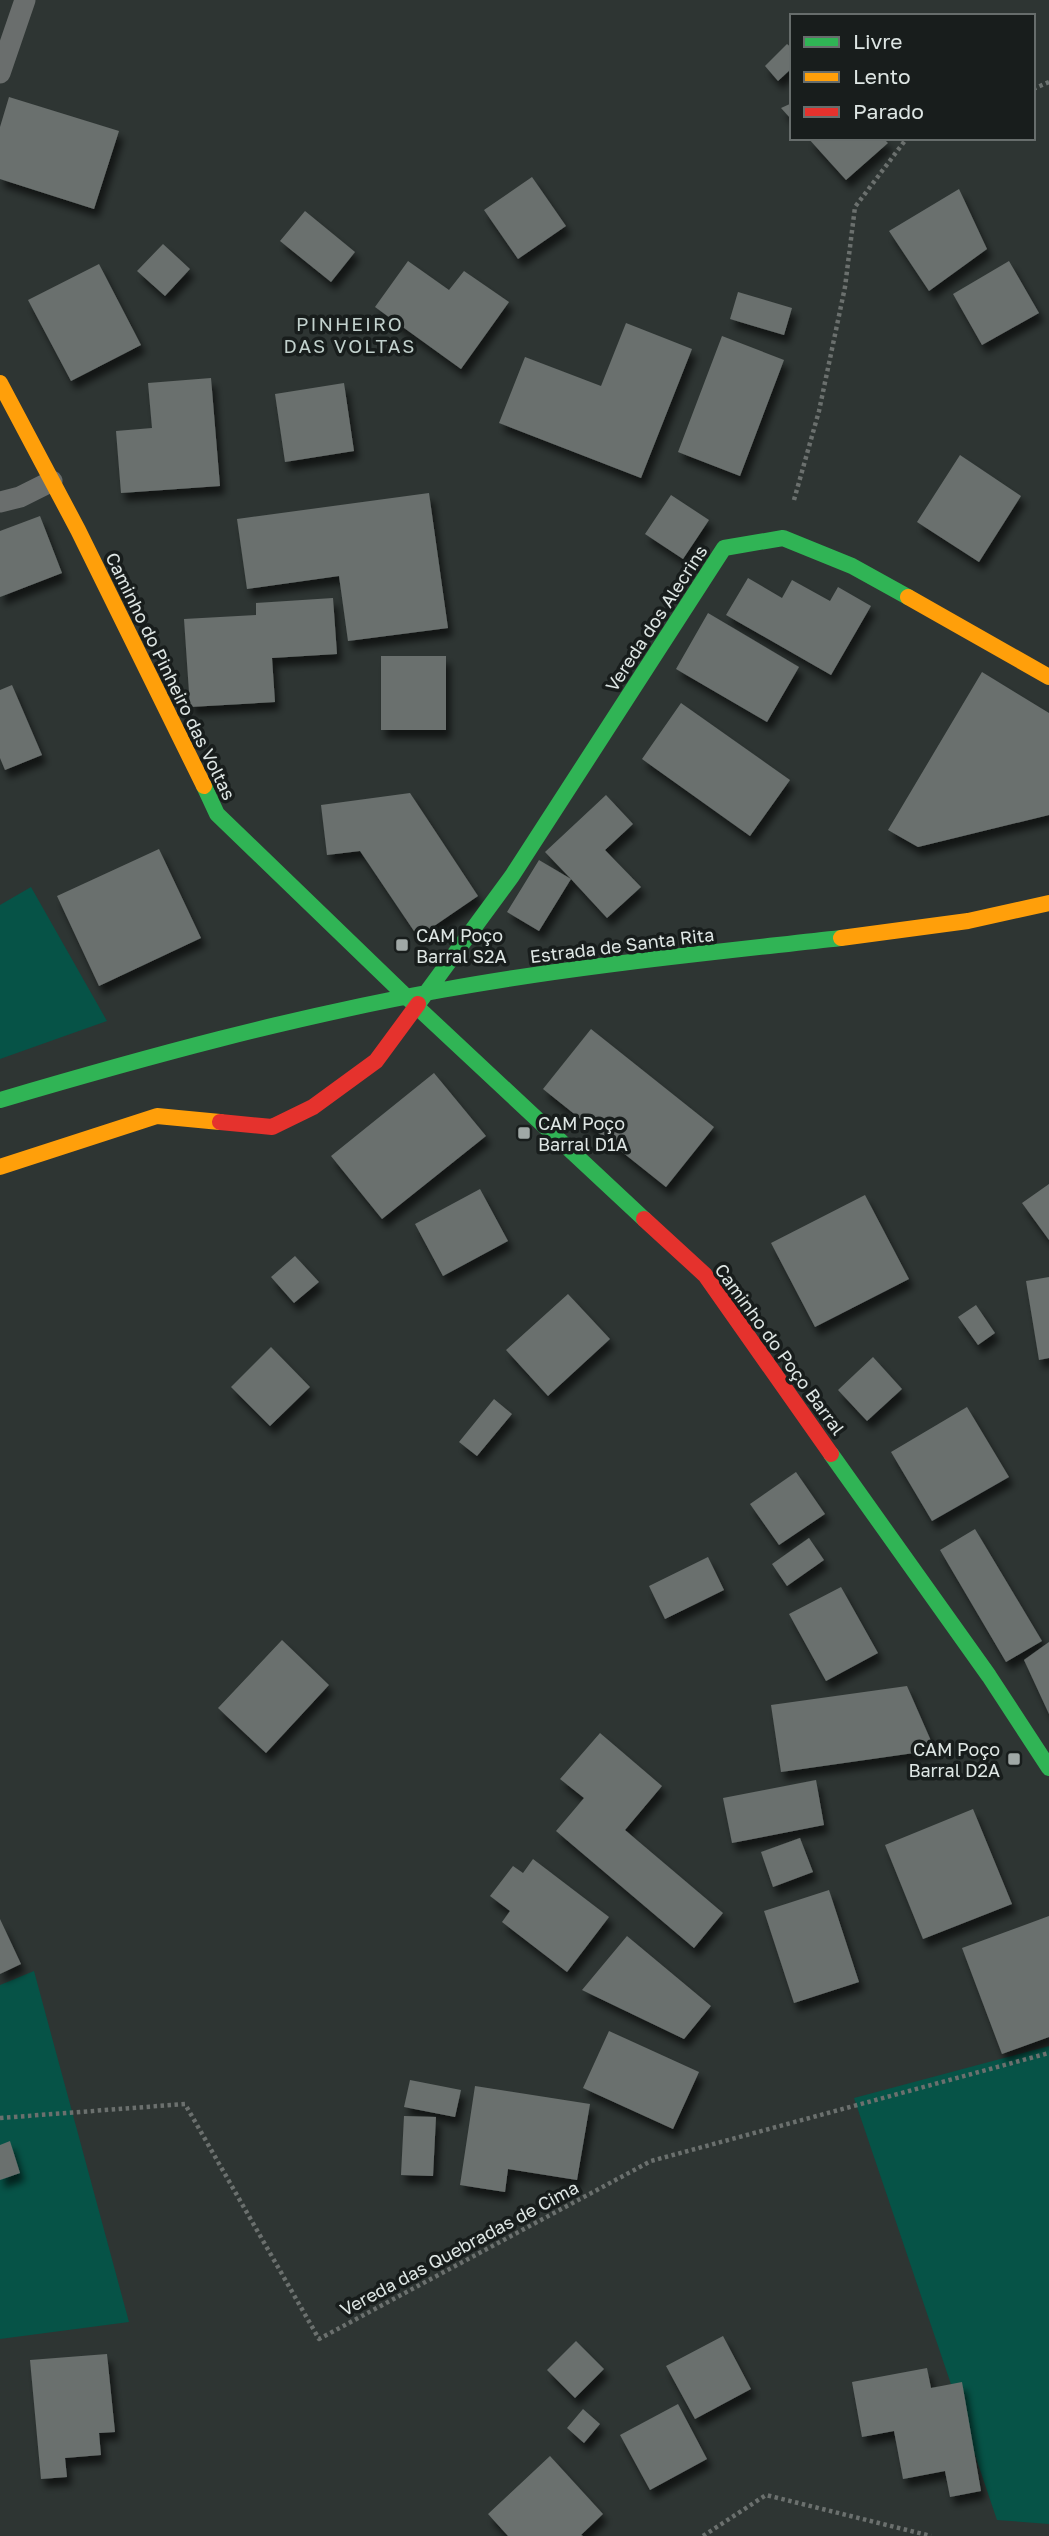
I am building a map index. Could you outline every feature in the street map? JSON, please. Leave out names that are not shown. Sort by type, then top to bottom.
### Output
[{"type":"street","name":"Caminho do Pinheiro das Voltas","points":[[0,383],[85,542],[216,814],[417,1007]]},
{"type":"street","points":[[783,538],[852,566],[1049,677]]},
{"type":"street","name":"Vereda dos Alecrins","points":[[0,1167],[157,1116],[272,1127],[313,1107],[376,1061],[512,876],[724,548],[783,538]]},
{"type":"street","name":"Estrada de Santa Rita","points":[[0,1100],[301,1017],[507,978],[917,929],[1049,903]]},
{"type":"street","name":"Caminho do Poço Barral","points":[[417,1007],[705,1275],[989,1676],[1049,1768]]},
{"type":"lane","points":[[0,73],[24,0]]},
{"type":"lane","points":[[0,502],[52,481]]},
{"type":"path","points":[[783,538],[819,411],[845,287],[855,207],[905,140]]},
{"type":"path","name":"Vereda das Quebradas de Cima","points":[[0,2118],[185,2104],[319,2339],[651,2161],[1049,2053]]},
{"type":"path","points":[[703,2536],[766,2495],[931,2536]]},
{"type":"green space","points":[[31,887],[107,1021],[0,1059],[0,905]]},
{"type":"green space","points":[[34,1971],[129,2322],[0,2339],[0,1985]]},
{"type":"green space","points":[[1049,2046],[1049,2524],[997,2520],[854,2098]]},
{"type":"building","points":[[787,44],[790,46],[790,70],[778,81],[765,66]]},
{"type":"building","points":[[9,97],[119,131],[94,209],[0,179],[0,127]]},
{"type":"building","points":[[790,104],[790,118],[781,108]]},
{"type":"building","points":[[810,140],[885,140],[888,143],[846,180]]},
{"type":"building","points":[[532,177],[566,226],[518,259],[484,210]]},
{"type":"building","points":[[959,189],[987,249],[929,291],[889,231]]},
{"type":"building","points":[[305,211],[355,252],[331,282],[280,241]]},
{"type":"building","points":[[163,244],[190,269],[165,296],[137,271]]},
{"type":"building","points":[[408,261],[449,290],[464,271],[509,302],[461,369],[375,307]]},
{"type":"building","points":[[1009,261],[1039,313],[982,345],[953,294]]},
{"type":"building","points":[[99,264],[141,345],[71,381],[28,300]]},
{"type":"building","points":[[738,292],[792,308],[784,335],[730,319]]},
{"type":"building","points":[[626,323],[692,349],[641,478],[499,423],[525,357],[601,386]]},
{"type":"building","points":[[722,336],[784,360],[740,476],[678,452]]},
{"type":"building","points":[[211,378],[220,486],[121,493],[116,431],[152,428],[148,383]]},
{"type":"building","points":[[344,383],[354,451],[285,462],[275,394]]},
{"type":"building","points":[[960,455],[1021,496],[979,562],[917,522]]},
{"type":"building","points":[[429,493],[448,628],[348,641],[339,576],[247,589],[237,519]]},
{"type":"building","points":[[671,495],[709,520],[683,559],[645,534]]},
{"type":"building","points":[[40,516],[62,573],[0,597],[0,531]]},
{"type":"building","points":[[748,578],[782,598],[792,580],[830,601],[838,587],[871,606],[831,675],[726,615]]},
{"type":"building","points":[[333,598],[337,654],[272,658],[275,702],[190,707],[184,619],[256,615],[256,603]]},
{"type":"building","points":[[708,613],[799,667],[767,722],[676,669]]},
{"type":"building","points":[[381,656],[446,656],[446,730],[381,730]]},
{"type":"building","points":[[982,672],[1049,713],[1049,815],[918,847],[888,830]]},
{"type":"building","points":[[12,685],[42,755],[5,770],[0,758],[0,690]]},
{"type":"building","points":[[681,703],[790,780],[750,836],[642,759]]},
{"type":"building","points":[[410,793],[478,896],[418,937],[360,851],[327,855],[321,805]]},
{"type":"building","points":[[606,795],[633,824],[605,850],[641,887],[607,918],[545,852]]},
{"type":"building","points":[[159,849],[201,938],[99,986],[57,896]]},
{"type":"building","points":[[539,860],[571,879],[539,931],[507,912]]},
{"type":"building","points":[[591,1029],[714,1127],[666,1187],[543,1089]]},
{"type":"building","points":[[434,1073],[486,1136],[382,1219],[331,1156]]},
{"type":"building","points":[[1049,1184],[1049,1240],[1022,1203]]},
{"type":"building","points":[[480,1189],[508,1241],[443,1276],[415,1224]]},
{"type":"building","points":[[865,1195],[909,1279],[815,1327],[771,1243]]},
{"type":"building","points":[[295,1256],[319,1282],[294,1303],[271,1277]]},
{"type":"building","points":[[1049,1277],[1049,1358],[1039,1360],[1026,1281]]},
{"type":"building","points":[[568,1294],[610,1339],[548,1396],[506,1350]]},
{"type":"building","points":[[976,1305],[995,1333],[978,1345],[958,1317]]},
{"type":"building","points":[[271,1347],[310,1387],[270,1426],[231,1387]]},
{"type":"building","points":[[873,1357],[902,1389],[867,1421],[838,1390]]},
{"type":"building","points":[[494,1399],[512,1414],[477,1456],[459,1442]]},
{"type":"building","points":[[967,1407],[1009,1477],[932,1521],[891,1452]]},
{"type":"building","points":[[796,1472],[825,1514],[779,1545],[750,1504]]},
{"type":"building","points":[[975,1529],[1042,1641],[1006,1662],[940,1550]]},
{"type":"building","points":[[809,1538],[824,1560],[787,1586],[772,1564]]},
{"type":"building","points":[[708,1557],[724,1590],[665,1619],[649,1586]]},
{"type":"building","points":[[841,1587],[878,1653],[826,1681],[789,1614]]},
{"type":"building","points":[[282,1640],[329,1685],[266,1753],[218,1708]]},
{"type":"building","points":[[1049,1642],[1049,1714],[1024,1660]]},
{"type":"building","points":[[907,1686],[935,1750],[781,1772],[771,1705]]},
{"type":"building","points":[[600,1733],[662,1786],[625,1830],[723,1913],[694,1948],[556,1831],[584,1798],[560,1779]]},
{"type":"building","points":[[816,1780],[824,1825],[732,1843],[723,1798]]},
{"type":"building","points":[[973,1809],[1012,1904],[923,1939],[885,1845]]},
{"type":"building","points":[[800,1838],[813,1872],[773,1887],[761,1852]]},
{"type":"building","points":[[533,1859],[609,1917],[567,1972],[502,1922],[510,1911],[490,1896],[513,1866],[523,1873]]},
{"type":"building","points":[[829,1890],[859,1982],[794,2003],[764,1911]]},
{"type":"building","points":[[1049,1916],[1049,2037],[1002,2054],[962,1948]]},
{"type":"building","points":[[0,1919],[21,1964],[0,1974]]},
{"type":"building","points":[[627,1936],[711,2006],[684,2039],[582,1990]]},
{"type":"building","points":[[609,2031],[699,2072],[673,2129],[583,2088]]},
{"type":"building","points":[[410,2080],[461,2090],[455,2117],[404,2107]]},
{"type":"building","points":[[475,2086],[590,2104],[577,2180],[508,2169],[505,2192],[460,2185]]},
{"type":"building","points":[[404,2116],[436,2117],[433,2176],[401,2175]]},
{"type":"building","points":[[10,2141],[20,2173],[0,2180],[0,2145]]},
{"type":"building","points":[[723,2336],[751,2389],[695,2419],[666,2366]]},
{"type":"building","points":[[576,2341],[604,2369],[575,2398],[547,2370]]},
{"type":"building","points":[[107,2354],[115,2432],[99,2433],[101,2455],[65,2458],[67,2477],[41,2479],[30,2360]]},
{"type":"building","points":[[927,2368],[931,2388],[962,2382],[981,2491],[950,2497],[945,2471],[903,2479],[894,2431],[862,2437],[852,2382]]},
{"type":"building","points":[[678,2404],[707,2459],[650,2490],[620,2435]]},
{"type":"building","points":[[583,2409],[600,2424],[584,2443],[567,2428]]},
{"type":"building","points":[[550,2456],[603,2514],[581,2535],[583,2536],[508,2536],[488,2514]]},
{"type":"traffic: fast","points":[[418,1004],[512,876],[724,548],[783,538],[852,566],[908,597]]},
{"type":"traffic: fast","points":[[204,786],[217,814],[417,1007],[644,1219]]},
{"type":"traffic: fast","points":[[0,1100],[220,1039],[386,1001],[492,981],[591,967],[841,938]]},
{"type":"traffic: fast","points":[[831,1454],[989,1676],[1049,1768]]},
{"type":"traffic: slow","points":[[0,383],[78,530],[204,786]]},
{"type":"traffic: slow","points":[[908,597],[1049,677]]},
{"type":"traffic: slow","points":[[841,938],[968,921],[1049,903]]},
{"type":"traffic: slow","points":[[0,1167],[157,1116],[220,1122]]},
{"type":"traffic: jam","points":[[220,1122],[272,1127],[313,1107],[376,1061],[418,1004]]},
{"type":"traffic: jam","points":[[644,1219],[705,1275],[831,1454]]},
{"type":"place","name":"CAM Poço Barral S2A","points":[[402,945]]},
{"type":"place","name":"CAM Poço Barral D1A","points":[[524,1133]]},
{"type":"place","name":"CAM Poço Barral D2A","points":[[1014,1759]]},
{"type":"district","name":"PINHEIRO DAS VOLTAS","points":[[350,334]]}]
